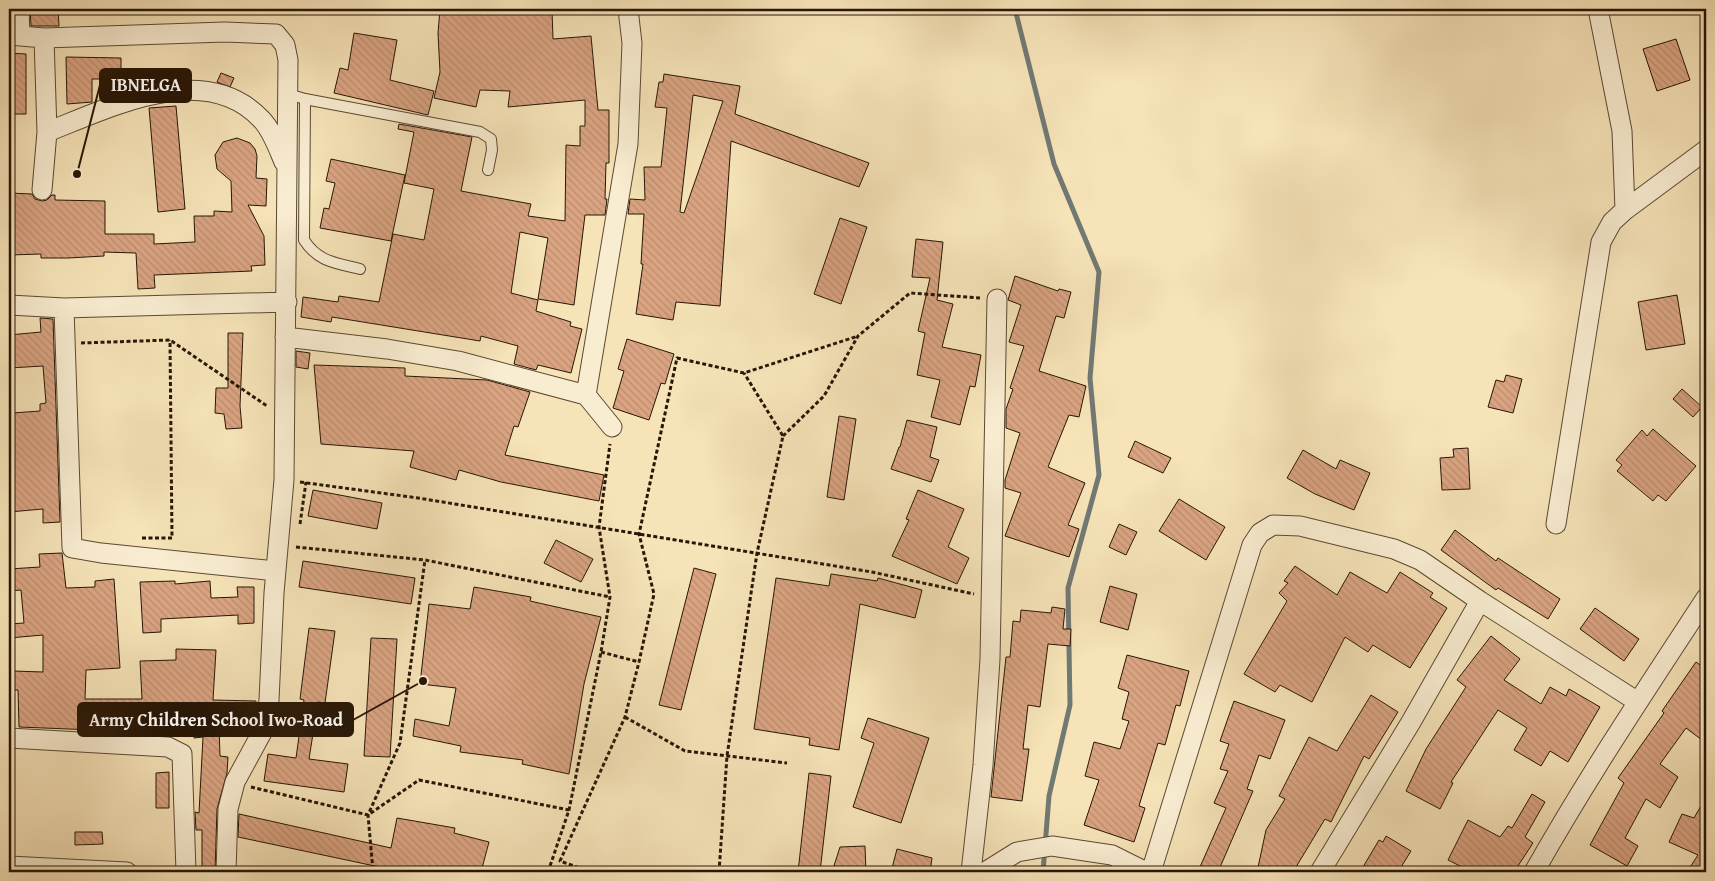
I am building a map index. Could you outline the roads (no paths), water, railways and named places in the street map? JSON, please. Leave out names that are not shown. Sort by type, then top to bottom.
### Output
[{"type":"street","points":[[19,9],[15,35],[44,38],[225,32],[276,34],[285,45],[297,97],[287,170],[284,480],[266,725],[235,782],[230,800],[226,872]]},
{"type":"street","points":[[586,394],[628,144],[632,43],[628,9]]},
{"type":"street","points":[[1598,9],[1622,131],[1625,210]]},
{"type":"street","points":[[42,190],[47,132],[44,38]]},
{"type":"street","points":[[47,132],[132,99],[166,92],[196,90],[225,95],[261,119],[275,141],[287,170]]},
{"type":"street","points":[[1556,524],[1601,242],[1612,222],[1625,210],[1706,150]]},
{"type":"street","points":[[971,872],[983,765],[990,658],[989,598],[997,299]]},
{"type":"street","points":[[9,306],[64,308],[287,302]]},
{"type":"street","points":[[64,308],[72,548],[101,554],[276,572]]},
{"type":"street","points":[[285,337],[387,349],[458,361],[586,394],[612,427]]},
{"type":"street","points":[[1151,872],[1249,555],[1260,533],[1274,525],[1300,526],[1394,549],[1420,560],[1480,601],[1638,702]]},
{"type":"street","points":[[1534,872],[1562,823],[1706,598]]},
{"type":"street","points":[[1320,872],[1411,722],[1480,601]]},
{"type":"street","points":[[9,738],[168,747],[182,754],[186,872]]},
{"type":"street","points":[[985,872],[1017,852],[1047,846],[1112,855],[1146,872]]},
{"type":"street","points":[[9,866],[127,872]]},
{"type":"lane","points":[[360,269],[324,259],[312,252],[304,240],[297,97],[480,132],[491,139],[492,150],[488,170]]},
{"type":"waterway","points":[[1015,9],[1054,164],[1099,272],[1090,378],[1099,475],[1068,588],[1070,705],[1049,796],[1043,872]]},
{"type":"place","name":"IBNELGA","points":[[77,174]]},
{"type":"place","name":"Army Children School Iwo-Road","points":[[423,681]]}]
